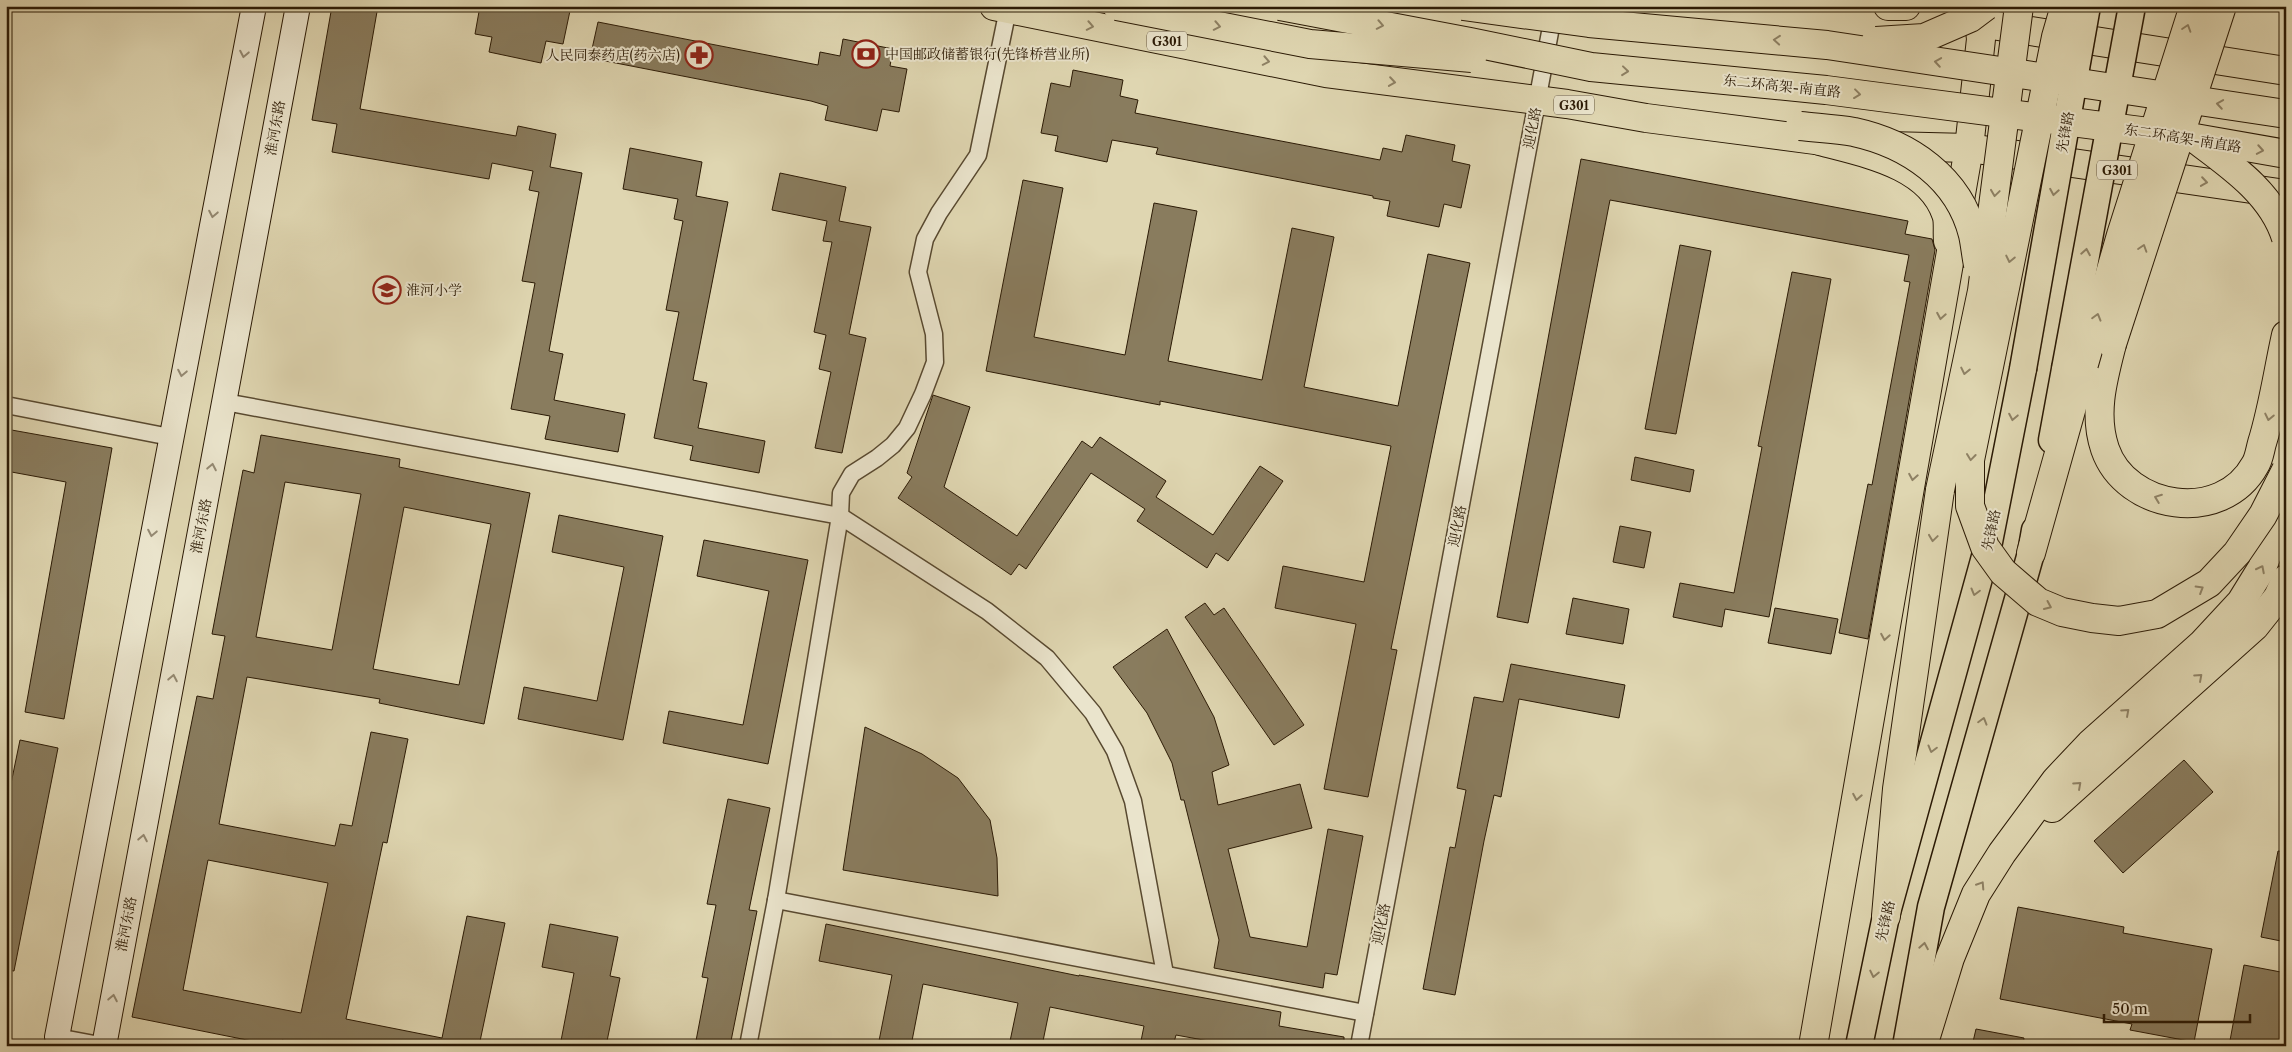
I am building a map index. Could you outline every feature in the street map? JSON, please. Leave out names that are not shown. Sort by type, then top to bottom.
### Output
[{"type":"highway","points":[[1117,6],[1310,44],[1591,67]]},
{"type":"highway","name":"东二环高架-南直路","points":[[1280,6],[1591,67],[1826,90],[2195,138],[2286,154]]},
{"type":"highway","points":[[1463,6],[1590,23],[1827,45],[2286,114]]},
{"type":"highway","points":[[1533,6],[1590,23]]},
{"type":"highway","points":[[1888,6],[1906,6]]},
{"type":"highway","points":[[1886,916],[1897,789],[1940,490],[1982,291],[2019,6]]},
{"type":"highway","points":[[2065,6],[2054,47],[1970,460],[1970,506],[1985,547],[2003,572],[2038,602],[2062,612],[2119,621],[2157,614],[2209,584],[2237,553],[2263,515],[2286,470]]},
{"type":"highway","points":[[2030,553],[2074,367],[2121,235],[2194,6]]},
{"type":"highway","points":[[2222,6],[2104,371],[2098,416],[2105,451],[2116,469],[2147,494],[2170,502],[2195,504],[2230,492],[2255,465],[2266,430],[2286,335]]},
{"type":"highway","name":"G301","points":[[1001,8],[1326,73],[1537,101],[1666,108],[1893,146],[1969,148],[2286,194]]},
{"type":"highway","points":[[1827,45],[1924,38],[1970,18],[1976,12]]},
{"type":"highway","points":[[1976,12],[2286,71]]},
{"type":"highway","points":[[1813,1046],[1950,268],[1969,148],[1981,38],[1976,12]]},
{"type":"highway","points":[[1810,133],[1853,132],[1884,141],[1915,156],[1940,175],[1956,194],[1973,234],[1982,291]]},
{"type":"highway","points":[[1810,133],[1890,160],[1914,175],[1933,191],[1946,214],[1950,268]]},
{"type":"highway","points":[[2195,138],[2245,177],[2280,220],[2286,238]]},
{"type":"highway","points":[[1923,1046],[1950,958],[1976,894],[2002,853],[2056,780],[2090,744],[2202,644],[2241,602],[2266,560],[2275,534],[2286,482]]},
{"type":"highway","points":[[2002,853],[2256,626],[2278,597],[2286,579]]},
{"type":"highway","points":[[1942,1046],[1970,909]]},
{"type":"main road","points":[[57,1037],[170,437],[254,6]]},
{"type":"main road","name":"淮河东路","points":[[104,1046],[298,6]]},
{"type":"main road","name":"先锋路","points":[[1859,1046],[1886,916],[1989,542],[2087,6]]},
{"type":"main road","points":[[2074,367],[2132,6]]},
{"type":"main road","points":[[1906,1046],[1931,908],[2030,553]]},
{"type":"street","name":"迎化路","points":[[1359,1046],[1555,6]]},
{"type":"street","points":[[748,1046],[776,900],[840,516],[841,493],[852,474],[893,445],[906,428],[923,394],[935,362],[934,334],[918,272],[924,239],[978,155],[1001,8]]},
{"type":"street","points":[[225,402],[840,516],[987,611],[1047,658],[1093,713],[1115,751],[1132,800],[1165,974]]},
{"type":"street","points":[[6,405],[170,437]]},
{"type":"street","points":[[776,900],[1364,1013]]},
{"type":"street","points":[[57,1037],[104,1046]]},
{"type":"building","points":[[332,6],[378,6],[360,109],[516,136],[518,126],[556,134],[550,167],[582,173],[549,351],[563,354],[554,400],[625,414],[618,452],[545,439],[550,416],[511,409],[535,283],[522,281],[539,192],[529,190],[533,171],[492,163],[489,179],[332,152],[337,124],[312,120]]},
{"type":"building","points":[[480,6],[571,6],[563,44],[546,41],[541,63],[489,52],[492,37],[475,34]]},
{"type":"building","points":[[598,22],[818,65],[820,52],[840,56],[843,39],[893,49],[890,66],[907,69],[899,112],[882,109],[877,131],[825,120],[828,106],[811,101],[590,58]]},
{"type":"building","points":[[1073,70],[1123,80],[1120,96],[1138,100],[1135,113],[1380,160],[1383,148],[1402,152],[1406,135],[1455,145],[1452,161],[1470,165],[1461,208],[1444,204],[1439,227],[1387,216],[1390,201],[1373,198],[1373,196],[1156,154],[1158,148],[1112,140],[1107,162],[1055,151],[1058,136],[1041,133],[1051,83],[1070,87]]},
{"type":"building","points":[[630,148],[702,162],[696,196],[728,202],[693,380],[707,383],[698,428],[765,441],[759,473],[690,460],[693,446],[654,438],[679,312],[666,310],[683,221],[674,219],[678,199],[623,189]]},
{"type":"building","points":[[1581,159],[1908,221],[1905,234],[1932,239],[1935,250],[1868,639],[1839,633],[1868,484],[1872,485],[1910,282],[1904,281],[1909,255],[1610,200],[1528,623],[1497,617]]},
{"type":"building","points":[[780,173],[846,187],[839,221],[871,227],[849,334],[866,338],[842,453],[815,448],[831,372],[819,369],[826,335],[814,332],[832,242],[823,241],[827,221],[772,210]]},
{"type":"building","points":[[1023,180],[1063,188],[1034,337],[1125,355],[1154,203],[1197,211],[1168,361],[1262,380],[1292,228],[1334,237],[1304,387],[1398,406],[1428,254],[1470,263],[1391,649],[1397,650],[1368,797],[1324,789],[1356,624],[1275,608],[1283,566],[1364,582],[1391,446],[1160,401],[1160,405],[986,371]]},
{"type":"building","points":[[1680,245],[1711,251],[1676,434],[1645,429]]},
{"type":"building","points":[[1792,272],[1831,279],[1769,617],[1725,609],[1722,627],[1673,617],[1680,583],[1734,593],[1762,447],[1758,446]]},
{"type":"building","points":[[933,395],[970,407],[944,487],[1017,536],[1082,441],[1092,448],[1100,437],[1166,481],[1156,497],[1213,535],[1260,466],[1283,481],[1228,561],[1216,553],[1207,568],[1137,521],[1145,509],[1091,473],[1026,569],[1019,564],[1011,575],[898,498],[912,477],[907,473]]},
{"type":"building","points":[[6,429],[112,448],[64,719],[25,712],[66,482],[6,471]]},
{"type":"building","points":[[261,435],[400,459],[399,467],[530,493],[484,724],[379,703],[380,699],[247,677],[219,824],[335,846],[340,824],[352,826],[371,732],[408,739],[387,843],[383,842],[346,1019],[442,1038],[467,916],[505,923],[479,1046],[308,1046],[282,1040],[281,1046],[277,1046],[132,1017],[197,696],[213,699],[225,636],[212,634],[243,470],[254,473]],"holes":[[[285,482],[361,494],[332,650],[256,637]],[[404,507],[491,524],[459,685],[373,669]],[[208,860],[328,883],[301,1013],[183,990]]]},
{"type":"building","points":[[1635,457],[1694,470],[1690,492],[1631,480]]},
{"type":"building","points":[[559,515],[663,536],[623,740],[518,719],[524,687],[597,701],[624,567],[552,552]]},
{"type":"building","points":[[1620,526],[1651,532],[1644,568],[1613,562]]},
{"type":"building","points":[[704,540],[808,560],[768,764],[663,743],[669,711],[743,725],[769,591],[697,576]]},
{"type":"building","points":[[1573,598],[1629,609],[1623,644],[1566,634]]},
{"type":"building","points":[[1205,603],[1214,615],[1224,608],[1304,725],[1274,745],[1185,617]]},
{"type":"building","points":[[1775,608],[1838,619],[1831,654],[1768,643]]},
{"type":"building","points":[[1167,629],[1214,717],[1229,765],[1212,772],[1218,805],[1300,784],[1312,828],[1228,849],[1250,937],[1307,947],[1328,829],[1363,836],[1337,975],[1325,973],[1323,988],[1214,968],[1219,940],[1184,800],[1181,800],[1172,763],[1147,713],[1113,667]]},
{"type":"building","points":[[1511,664],[1625,685],[1619,718],[1519,699],[1501,797],[1494,795],[1484,841],[1455,995],[1423,989],[1450,847],[1455,848],[1466,790],[1457,788],[1474,697],[1503,702]]},
{"type":"building","points":[[865,727],[922,754],[958,778],[990,820],[997,858],[998,896],[843,870]]},
{"type":"building","points":[[20,740],[58,748],[14,971],[6,970],[6,808]]},
{"type":"building","points":[[2184,760],[2213,792],[2123,873],[2094,841]]},
{"type":"building","points":[[728,799],[770,808],[749,910],[757,911],[730,1046],[695,1046],[708,978],[702,977],[716,905],[707,904]]},
{"type":"building","points":[[2278,851],[2286,852],[2286,942],[2261,937]]},
{"type":"building","points":[[2018,907],[2124,927],[2123,933],[2212,949],[2194,1042],[2130,1030],[2132,1024],[2000,999]]},
{"type":"building","points":[[550,924],[618,937],[610,976],[620,978],[606,1046],[560,1046],[574,973],[542,967]]},
{"type":"building","points":[[826,924],[1079,976],[1281,1012],[1279,1026],[1344,1037],[1344,1046],[1236,1046],[1176,1035],[1173,1046],[1140,1046],[1144,1026],[1050,1007],[1042,1046],[1009,1046],[1018,1003],[923,984],[911,1046],[878,1046],[892,975],[819,961]]},
{"type":"building","points":[[2244,965],[2286,973],[2286,1046],[2229,1046]]},
{"type":"building","points":[[1976,1029],[2024,1038],[2023,1046],[1972,1046]]},
{"type":"place","name":"中国邮政储蓄银行(先锋桥营业所)","points":[[866,54]]},
{"type":"place","name":"人民同泰药店(药六店)","points":[[699,55]]},
{"type":"place","name":"淮河小学","points":[[387,290]]}]
